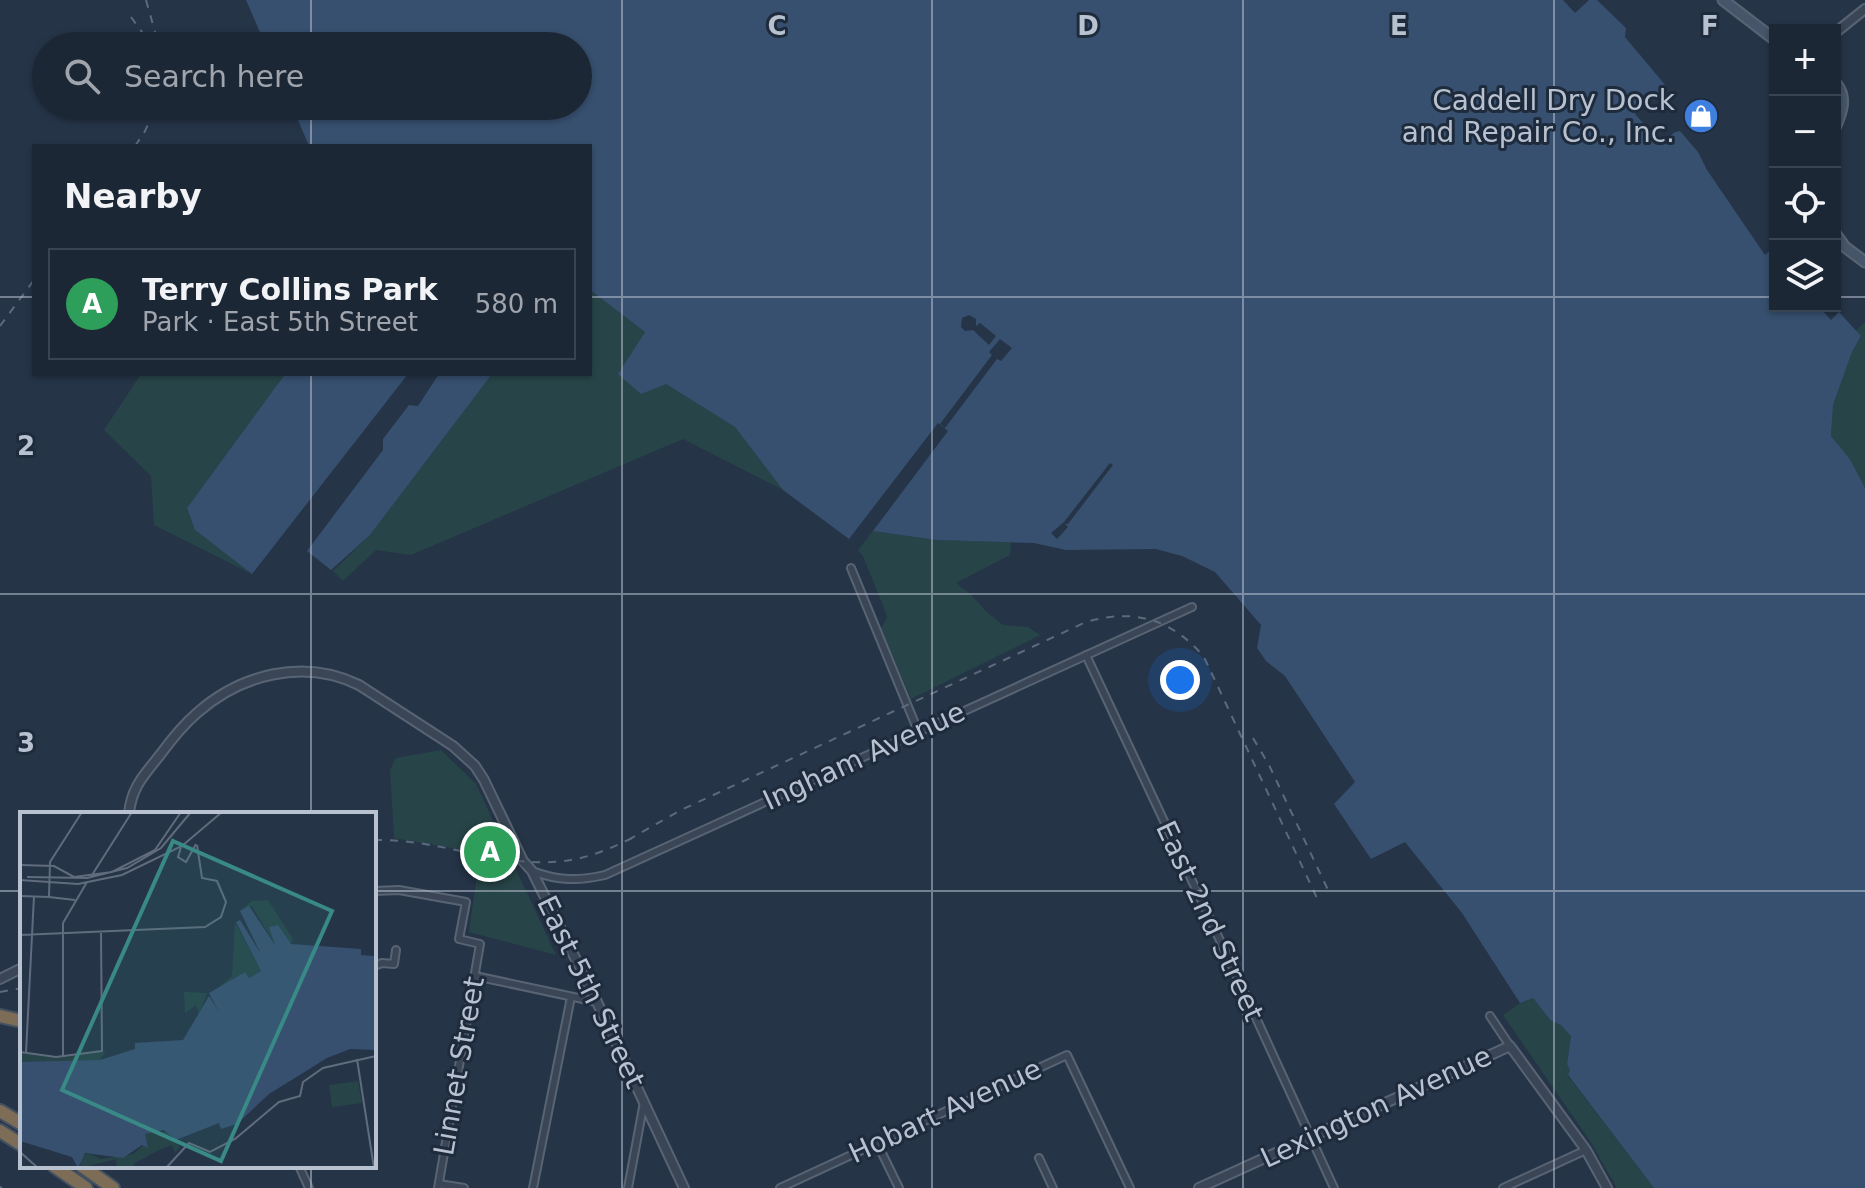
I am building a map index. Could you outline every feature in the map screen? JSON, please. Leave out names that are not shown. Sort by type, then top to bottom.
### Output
[{"type":"highway","points":[[0,1016],[20,1021]]},
{"type":"highway","points":[[0,1131],[20,1144]]},
{"type":"highway","points":[[57,1168],[86,1188]]},
{"type":"highway","points":[[85,1168],[113,1188]]},
{"type":"main road","points":[[1723,0],[1769,35]]},
{"type":"main road","points":[[1841,90],[1841,114]]},
{"type":"main road","points":[[1839,240],[1864,260]]},
{"type":"street","points":[[1841,28],[1865,9]]},
{"type":"street","points":[[851,568],[918,731]]},
{"type":"street","name":"Ingham Avenue","points":[[532,871],[562,880],[605,875],[1192,607]]},
{"type":"street","name":"East 2nd Street","points":[[1086,655],[1334,1188]]},
{"type":"street","name":"East 5th Street","points":[[129,812],[130,798],[138,782],[179,731],[214,699],[258,677],[281,672],[324,672],[343,677],[453,746],[475,766],[484,780],[520,855],[532,871],[684,1188]]},
{"type":"street","name":"Linnet Street","points":[[376,891],[399,890],[466,902],[459,939],[480,944],[439,1186]]},
{"type":"street","points":[[376,965],[394,964],[396,950]]},
{"type":"street","points":[[0,979],[20,969]]},
{"type":"street","points":[[475,976],[597,1002]]},
{"type":"street","points":[[533,1188],[571,997]]},
{"type":"street","points":[[1490,1016],[1586,1150],[1607,1188]]},
{"type":"street","name":"Lexington Avenue","points":[[1199,1188],[1510,1046]]},
{"type":"street","name":"Hobart Avenue","points":[[780,1188],[791,1186],[1067,1055],[1130,1188]]},
{"type":"street","points":[[628,1188],[644,1102]]},
{"type":"street","points":[[877,1143],[899,1188]]},
{"type":"street","points":[[1503,1188],[1586,1150]]},
{"type":"street","points":[[1039,1158],[1053,1188]]},
{"type":"street","points":[[300,1168],[309,1188]]},
{"type":"street","points":[[439,1186],[464,1188]]},
{"type":"green space","points":[[592,292],[645,332],[618,374],[666,384],[735,427],[783,490],[683,439],[411,555],[376,550],[343,581],[333,571],[370,535],[490,376],[592,376]]},
{"type":"green space","points":[[1865,322],[1865,488],[1850,459],[1831,436],[1833,405],[1852,352],[1861,337],[1856,331]]},
{"type":"green space","points":[[140,376],[284,376],[187,508],[195,530],[252,574],[154,525],[151,476],[104,430]]},
{"type":"green space","points":[[873,531],[936,540],[1011,542],[1010,555],[956,583],[1003,625],[1028,627],[1040,635],[911,699],[881,628],[887,618],[886,613],[858,550]]},
{"type":"green space","points":[[441,750],[476,784],[556,955],[469,932],[480,853],[394,838],[390,770],[396,758]]},
{"type":"green space","points":[[1533,998],[1551,1021],[1561,1025],[1571,1036],[1568,1076],[1654,1188],[1617,1188],[1590,1141],[1503,1015]]},
{"type":"water","points":[[246,0],[1563,0],[1575,13],[1589,0],[1597,0],[1626,28],[1625,37],[1666,86],[1635,114],[1661,143],[1680,131],[1698,152],[1765,255],[1769,252],[1769,312],[1824,312],[1831,320],[1839,312],[1861,336],[1833,405],[1831,436],[1850,459],[1865,488],[1865,1188],[1654,1188],[1568,1075],[1571,1036],[1561,1025],[1551,1021],[1533,998],[1520,1003],[1462,913],[1405,842],[1371,859],[1334,804],[1355,782],[1285,676],[1266,661],[1257,648],[1261,625],[1215,572],[1182,556],[1156,549],[1066,550],[1034,543],[936,540],[873,531],[948,431],[938,423],[849,539],[783,490],[735,427],[666,384],[641,394],[618,374],[645,332],[592,292],[592,144],[308,144],[298,120],[592,120],[592,32],[260,32]]},
{"type":"water","points":[[284,376],[406,376],[252,574],[195,530],[187,508]]},
{"type":"water","points":[[438,376],[490,376],[370,535],[331,570],[307,551],[383,450],[383,439],[409,405],[418,406]]},
{"type":"pier","points":[[969,315],[976,319],[976,326],[980,323],[996,336],[989,345],[973,330],[965,331],[961,327],[962,318]]},
{"type":"pier","points":[[1000,339],[1012,348],[1001,361],[997,359],[945,428],[940,424],[992,355],[989,352]]},
{"type":"pier","points":[[1110,463],[1113,465],[1065,524],[1068,527],[1057,539],[1051,533],[1064,522]]},
{"type":"railway","points":[[146,0],[155,32]]},
{"type":"railway","points":[[131,17],[142,32]]},
{"type":"railway","points":[[136,144],[150,120]]},
{"type":"railway","points":[[0,326],[32,283]]},
{"type":"railway","points":[[628,840],[681,810],[1086,622],[1120,616],[1136,617],[1151,620],[1179,634],[1204,657],[1317,898]]},
{"type":"railway","points":[[1253,738],[1329,892]]},
{"type":"railway","points":[[376,840],[540,862],[584,857],[639,835]]},
{"type":"railway","points":[[0,992],[20,988]]},
{"type":"place","name":"Caddell Dry Dock and Repair Co., Inc.","points":[[1701,116]]},
{"type":"place","name":"Terry Collins Park","points":[[490,852]]}]
